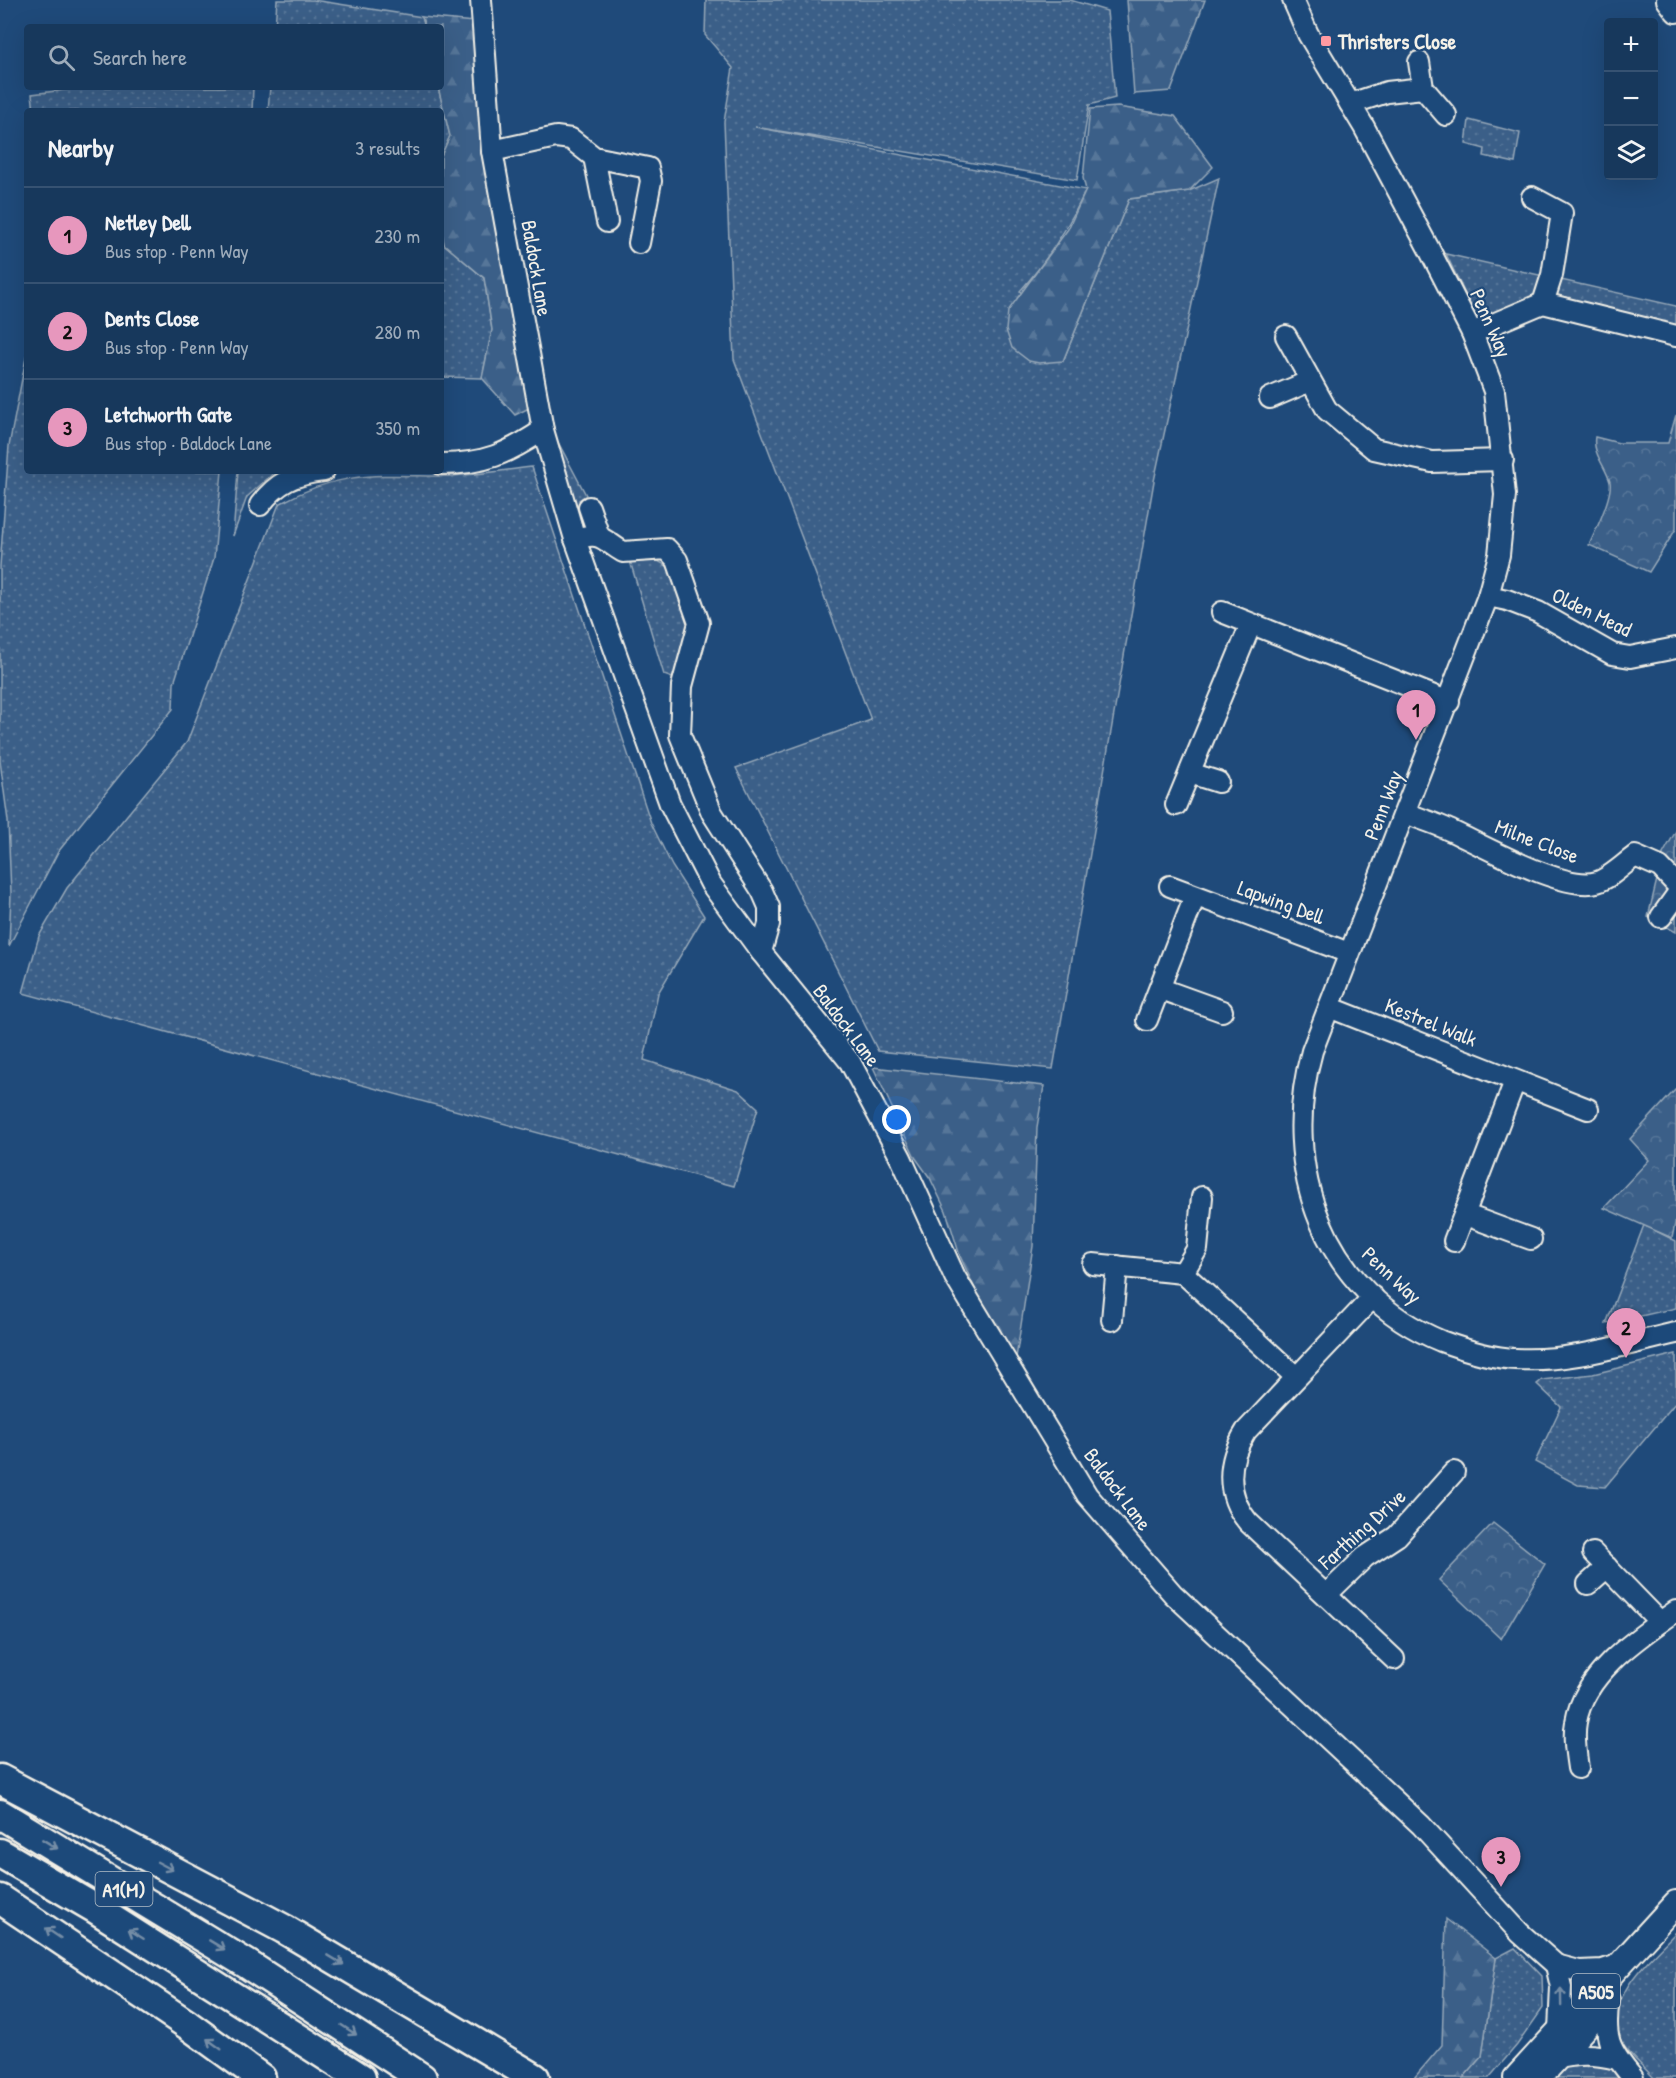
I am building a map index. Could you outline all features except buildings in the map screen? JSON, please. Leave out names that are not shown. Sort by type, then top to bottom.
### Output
[{"type":"highway","points":[[0,1779],[284,1929],[535,2078]]},
{"type":"highway","name":"A1(M)","points":[[0,1814],[247,1964],[422,2078]]},
{"type":"highway","name":"A1(M)","points":[[0,1853],[96,1909],[361,2078]]},
{"type":"highway","points":[[0,1899],[188,2025],[261,2078]]},
{"type":"highway","points":[[508,2062],[556,2078]]},
{"type":"main road","name":"A505","points":[[1516,2078],[1676,1903]]},
{"type":"main road","name":"A505","points":[[1539,2078],[1676,1925]]},
{"type":"street","name":"Baldock Lane","points":[[481,0],[492,151],[543,430],[575,539],[670,804],[711,884],[760,952],[850,1062],[901,1158],[955,1277],[1087,1495],[1173,1594],[1421,1825],[1520,1933],[1556,1965]]},
{"type":"street","name":"Penn Way","points":[[1293,0],[1308,34],[1350,104],[1472,333],[1494,392],[1505,495],[1503,526],[1488,596],[1406,813],[1349,953],[1304,1077],[1300,1124],[1305,1174],[1322,1229],[1337,1255],[1373,1297],[1397,1317],[1425,1334],[1486,1356],[1548,1360],[1676,1333]]},
{"type":"street","points":[[1667,0],[1676,12]]},
{"type":"street","points":[[1419,62],[1423,88],[1446,115]]},
{"type":"street","points":[[1350,104],[1387,92],[1423,88]]},
{"type":"street","points":[[492,151],[556,137],[572,139],[594,157],[648,168],[651,173],[639,243]]},
{"type":"street","points":[[594,157],[607,222]]},
{"type":"street","points":[[1532,197],[1562,213],[1552,275],[1542,303]]},
{"type":"street","points":[[1472,333],[1542,303],[1676,336]]},
{"type":"street","points":[[1286,336],[1327,410],[1374,450],[1432,462],[1503,460]]},
{"type":"street","points":[[1270,398],[1310,381]]},
{"type":"street","points":[[444,464],[483,460],[510,452],[543,430]]},
{"type":"street","points":[[260,505],[271,490],[283,481],[307,474]]},
{"type":"street","points":[[589,507],[599,536]]},
{"type":"street","points":[[575,539],[593,534],[623,552],[667,549],[672,552],[681,571],[699,623],[682,686],[680,735],[712,813],[762,891],[769,907],[769,924],[760,952]]},
{"type":"street","name":"Olden Mead","points":[[1488,596],[1507,600],[1538,612],[1612,654],[1630,657],[1676,648]]},
{"type":"street","points":[[1222,612],[1449,702]]},
{"type":"street","points":[[1176,806],[1251,624]]},
{"type":"street","points":[[1190,773],[1218,782]]},
{"type":"street","name":"Milne Close","points":[[1406,813],[1449,830],[1512,861],[1566,880],[1598,882],[1635,856],[1660,867],[1676,884]]},
{"type":"street","name":"Lapwing Dell","points":[[1170,886],[1349,953]]},
{"type":"street","points":[[1148,1020],[1195,896]]},
{"type":"street","points":[[1660,917],[1676,897]]},
{"type":"street","points":[[1161,989],[1222,1011]]},
{"type":"street","name":"Kestrel Walk","points":[[1329,1007],[1588,1109]]},
{"type":"street","points":[[1454,1240],[1466,1215],[1515,1081]]},
{"type":"street","points":[[1183,1274],[1197,1249],[1202,1197]]},
{"type":"street","points":[[1466,1215],[1531,1239]]},
{"type":"street","points":[[1093,1264],[1183,1274],[1296,1377]]},
{"type":"street","points":[[1112,1320],[1117,1266]]},
{"type":"street","name":"Farthing Drive","points":[[1373,1297],[1296,1377],[1239,1441],[1230,1470],[1231,1491],[1239,1512],[1248,1522],[1394,1659]]},
{"type":"street","name":"Farthing Drive","points":[[1327,1594],[1365,1557],[1405,1528],[1454,1472]]},
{"type":"street","points":[[1593,1553],[1660,1622]]},
{"type":"street","points":[[1588,1584],[1607,1567]]},
{"type":"street","points":[[1578,1768],[1576,1722],[1587,1692],[1599,1675],[1676,1611]]},
{"type":"street","points":[[1560,2030],[1561,1988],[1556,1965],[1579,1971],[1603,1970],[1621,1964]]},
{"type":"street","points":[[1609,2000],[1605,2024],[1607,2039],[1617,2059],[1633,2078]]},
{"type":"street","points":[[1556,2059],[1575,2054],[1592,2053],[1617,2059]]},
{"type":"green space","points":[[277,0],[313,0],[422,17],[424,24],[275,24]]},
{"type":"green space","points":[[706,0],[1070,0],[1107,11],[1115,98],[1089,105],[1077,180],[755,127],[1086,190],[1057,243],[1020,291],[1063,361],[1129,199],[1189,191],[1219,178],[1154,481],[1053,1069],[878,1051],[736,768],[871,720],[734,359],[724,122],[733,68],[705,35]]},
{"type":"green space","points":[[1127,0],[1205,0],[1171,91],[1134,94]]},
{"type":"green space","points":[[422,17],[474,22],[481,131],[510,310],[529,408],[515,415],[482,378],[492,330],[484,278],[444,244],[444,149],[450,136],[439,90],[444,90],[444,24],[424,24]]},
{"type":"green space","points":[[65,90],[253,90],[252,108],[34,108],[32,94]]},
{"type":"green space","points":[[270,90],[439,90],[443,108],[268,108]]},
{"type":"green space","points":[[1118,107],[1175,116],[1213,167],[1189,191],[1129,199],[1063,361],[1039,363],[1029,361],[1012,348],[1006,330],[1008,311],[1068,229],[1086,190],[1083,178],[1090,109]]},
{"type":"green space","points":[[444,112],[450,136],[444,149]]},
{"type":"green space","points":[[1469,120],[1520,133],[1515,163],[1484,156],[1485,149],[1466,144]]},
{"type":"green space","points":[[444,244],[484,278],[492,330],[482,378],[444,377]]},
{"type":"green space","points":[[1446,254],[1676,306],[1676,332],[1534,298],[1478,321]]},
{"type":"green space","points":[[24,368],[24,474],[222,474],[214,558],[174,683],[173,709],[58,852],[9,946],[11,893],[8,821],[0,761],[0,566],[9,446]]},
{"type":"green space","points":[[1676,415],[1676,529],[1649,572],[1589,545],[1603,514],[1610,488],[1608,476],[1596,449],[1595,437],[1619,443],[1668,443]]},
{"type":"green space","points":[[555,444],[559,444],[586,495],[579,500],[591,523],[587,528],[579,523]]},
{"type":"green space","points":[[532,467],[651,823],[672,866],[704,916],[658,993],[644,1060],[738,1090],[758,1108],[734,1186],[23,993],[39,936],[67,888],[187,742],[279,504],[323,485],[362,477],[449,476]]},
{"type":"green space","points":[[238,474],[273,474],[247,497],[233,536]]},
{"type":"green space","points":[[651,557],[667,566],[674,575],[694,624],[678,680],[664,675],[630,561]]},
{"type":"green space","points":[[1676,831],[1676,932],[1648,917],[1663,854]]},
{"type":"green space","points":[[873,1067],[1044,1086],[1037,1127],[1033,1246],[1016,1358],[982,1304],[960,1256],[946,1211],[930,1178],[915,1157]]},
{"type":"green space","points":[[1676,1089],[1676,1219],[1672,1238],[1604,1208],[1649,1160],[1630,1139]]},
{"type":"green space","points":[[1644,1225],[1676,1241],[1676,1308],[1606,1324]]},
{"type":"green space","points":[[1676,1354],[1676,1402],[1605,1487],[1578,1485],[1535,1462],[1561,1407],[1537,1384],[1542,1380],[1593,1374]]},
{"type":"green space","points":[[1493,1523],[1545,1564],[1501,1639],[1439,1580]]},
{"type":"green space","points":[[1446,1919],[1496,1958],[1482,2056],[1463,2078],[1414,2078],[1442,2045]]},
{"type":"green space","points":[[1676,1932],[1676,2078],[1654,2078],[1622,2043],[1617,2027],[1618,2011],[1631,1982]]},
{"type":"green space","points":[[1515,1948],[1542,1976],[1543,2008],[1517,2045],[1489,2078],[1463,2078],[1482,2056],[1496,1958]]},
{"type":"green space","points":[[1590,2060],[1611,2068],[1621,2078],[1544,2078],[1565,2064]]},
{"type":"place","name":"Thristers Close","points":[[1326,41]]},
{"type":"place","name":"Netley Dell","points":[[1416,740]]},
{"type":"place","name":"Dents Close","points":[[1626,1358]]},
{"type":"place","name":"Letchworth Gate","points":[[1501,1887]]}]
